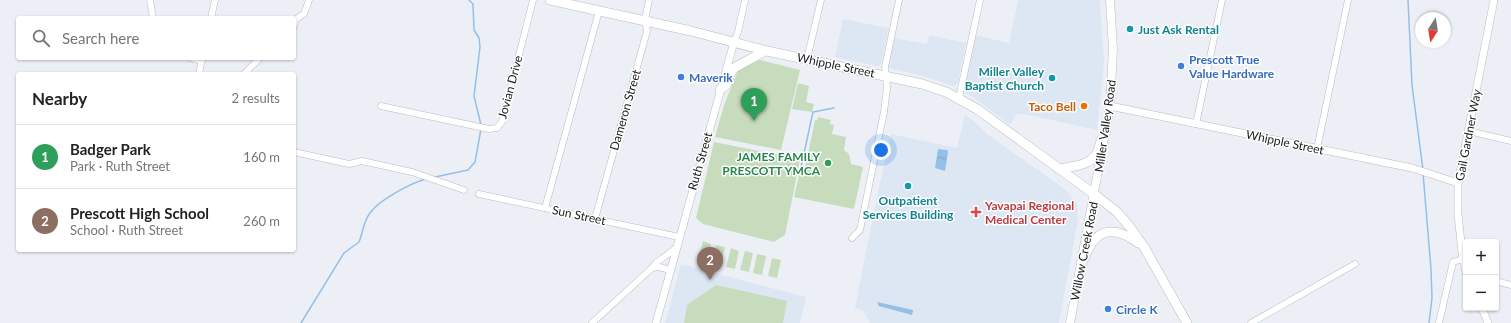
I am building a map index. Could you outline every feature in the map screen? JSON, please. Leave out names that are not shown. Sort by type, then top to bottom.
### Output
[{"type":"main road","name":"Whipple Street","points":[[553,0],[645,20],[765,51],[922,84],[959,98],[1117,212],[1144,247],[1187,323]]},
{"type":"main road","name":"Miller Valley Road","points":[[1097,179],[1110,106],[1113,50],[1110,0]]},
{"type":"main road","points":[[720,90],[727,84],[730,74],[734,68],[765,51]]},
{"type":"main road","points":[[1059,169],[1080,165],[1089,160],[1097,152],[1100,140],[1106,132]]},
{"type":"main road","name":"Willow Creek Road","points":[[1070,323],[1097,179]]},
{"type":"main road","points":[[1082,262],[1094,240],[1106,232],[1121,232],[1131,237],[1144,247]]},
{"type":"street","points":[[150,0],[152,16]]},
{"type":"street","points":[[211,16],[215,0]]},
{"type":"street","points":[[296,19],[304,14],[309,0]]},
{"type":"street","name":"Jovian Drive","points":[[380,106],[489,129],[496,128],[502,122],[533,0]]},
{"type":"street","name":"Dameron Street","points":[[595,219],[646,36],[647,31],[645,20],[649,0]]},
{"type":"street","name":"Ruth Street","points":[[656,323],[720,90],[738,32],[745,0]]},
{"type":"street","points":[[807,59],[821,0]]},
{"type":"street","points":[[852,238],[860,230],[881,133],[887,88],[886,62],[899,0]]},
{"type":"street","points":[[959,98],[980,0]]},
{"type":"street","points":[[1196,124],[1222,0]]},
{"type":"street","points":[[1317,149],[1348,0]]},
{"type":"street","name":"Gail Gardner Way","points":[[1463,262],[1458,214],[1458,183],[1494,0]]},
{"type":"street","points":[[545,208],[599,11]]},
{"type":"street","points":[[199,72],[202,60]]},
{"type":"street","points":[[246,72],[258,60]]},
{"type":"street","name":"Whipple Street","points":[[1110,106],[1412,168],[1458,183]]},
{"type":"street","points":[[1469,131],[1511,141]]},
{"type":"street","points":[[296,152],[349,164],[362,161],[412,172],[464,190]]},
{"type":"street","name":"Sun Street","points":[[479,194],[679,237]]},
{"type":"street","points":[[592,323],[657,262],[676,249]]},
{"type":"street","points":[[1439,323],[1453,262],[1462,259]]},
{"type":"street","points":[[1251,323],[1355,264]]},
{"type":"street","points":[[652,268],[659,267],[670,270]]},
{"type":"street","points":[[1499,282],[1511,285]]},
{"type":"street","points":[[1483,311],[1488,323]]},
{"type":"shaded area","points":[[1018,0],[1100,0],[1104,63],[1097,130],[1024,114],[1016,114],[1010,125],[976,99],[965,93],[964,89],[974,35],[1009,43]]},
{"type":"shaded area","points":[[843,19],[889,28],[879,66],[835,57]]},
{"type":"shaded area","points":[[929,35],[966,43],[958,83],[955,86],[889,67],[894,38],[927,44]]},
{"type":"shaded area","name":"Yavapai Regional Medical Center","points":[[965,115],[974,121],[987,134],[1066,190],[1077,204],[1078,220],[1059,323],[870,323],[863,311],[855,308],[891,134],[957,148]]},
{"type":"shaded area","points":[[681,264],[806,297],[800,323],[665,323]]},
{"type":"green space","points":[[760,60],[800,70],[781,150],[715,137],[724,105],[738,71],[751,63]]},
{"type":"green space","points":[[798,83],[809,86],[806,102],[814,104],[812,112],[792,109]]},
{"type":"green space","name":"JAMES FAMILY PRESCOTT YMCA","points":[[818,117],[831,120],[830,124],[834,125],[832,134],[846,137],[844,150],[849,154],[851,164],[863,167],[854,209],[794,197],[801,167],[805,168],[815,120],[817,120]]},
{"type":"green space","points":[[714,142],[800,159],[785,235],[774,242],[703,224],[696,218]]},
{"type":"green space","points":[[703,241],[711,244],[707,262],[698,260]]},
{"type":"green space","points":[[716,245],[725,247],[721,266],[712,264]]},
{"type":"green space","points":[[731,248],[739,251],[735,269],[726,267]]},
{"type":"green space","points":[[745,251],[753,253],[749,272],[740,270]]},
{"type":"green space","points":[[757,254],[766,256],[762,275],[753,273]]},
{"type":"green space","points":[[772,258],[781,260],[777,278],[768,276]]},
{"type":"green space","points":[[716,285],[787,301],[783,323],[684,323],[687,305]]},
{"type":"water","points":[[938,149],[947,150],[948,152],[945,171],[935,168]]},
{"type":"water","points":[[877,302],[913,310],[912,315],[879,306]]},
{"type":"waterway","points":[[469,0],[473,4],[474,30],[479,38],[480,47],[474,96],[481,125]]},
{"type":"waterway","points":[[1408,0],[1412,85],[1423,170]]},
{"type":"waterway","points":[[801,167],[813,112],[834,108]]},
{"type":"waterway","points":[[435,177],[468,170],[475,162],[481,129]]},
{"type":"waterway","points":[[1423,173],[1431,269],[1432,298],[1429,323]]},
{"type":"waterway","points":[[301,323],[344,253],[359,242],[366,220],[374,208],[412,184],[426,179]]},
{"type":"place","name":"Just Ask Rental","points":[[1130,29]]},
{"type":"place","name":"Prescott True Value Hardware","points":[[1181,66]]},
{"type":"place","name":"Maverik","points":[[681,77]]},
{"type":"place","name":"Miller Valley Baptist Church","points":[[1052,78]]},
{"type":"place","name":"Taco Bell","points":[[1084,106]]},
{"type":"place","name":"Badger Park","points":[[754,121]]},
{"type":"place","name":"JAMES FAMILY PRESCOTT YMCA","points":[[828,163]]},
{"type":"place","name":"Outpatient Services Building","points":[[908,186]]},
{"type":"place","name":"Yavapai Regional Medical Center","points":[[976,212]]},
{"type":"place","name":"Prescott High School","points":[[710,280]]},
{"type":"place","name":"Circle K","points":[[1108,309]]}]
